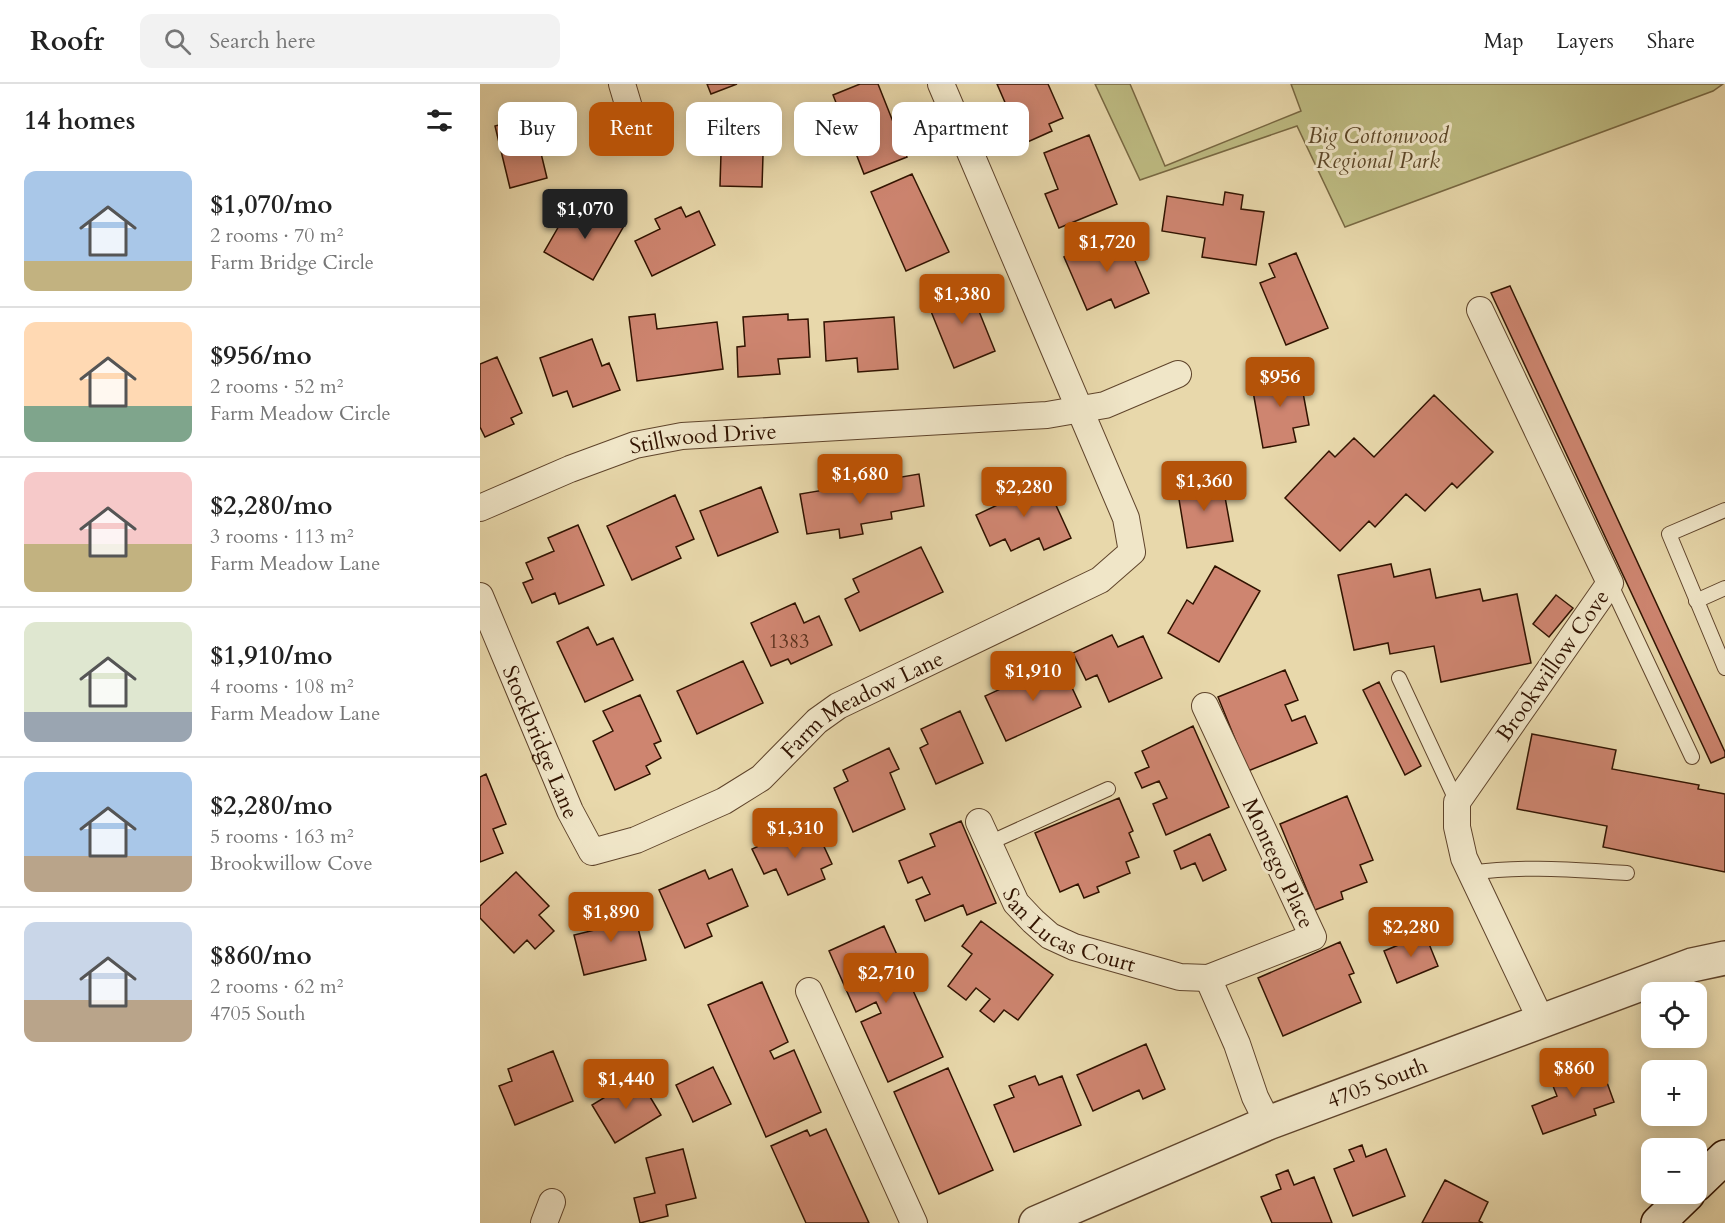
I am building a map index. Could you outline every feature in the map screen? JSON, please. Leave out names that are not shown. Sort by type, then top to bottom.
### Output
[{"type":"street","points":[[622,84],[627,102]]},
{"type":"street","name":"Farm Meadow Lane","points":[[592,852],[636,840],[724,801],[761,778],[817,722],[838,706],[1100,580],[1132,552],[1126,518],[941,84]]},
{"type":"street","name":"Brookwillow Cove","points":[[1457,802],[1610,583],[1480,310]]},
{"type":"street","name":"Stillwood Drive","points":[[480,508],[570,469],[635,445],[682,436],[1047,415],[1080,411],[1105,405],[1178,374]]},
{"type":"street","name":"Stockbridge Lane","points":[[480,596],[570,811],[592,852]]},
{"type":"street","name":"Montego Place","points":[[1205,706],[1313,938],[1208,978]]},
{"type":"street","points":[[1457,802],[1460,843],[1471,873],[1540,1020]]},
{"type":"street","name":"San Lucas Court","points":[[984,832],[1016,903],[1050,936],[1074,947],[1180,977],[1208,978]]},
{"type":"street","name":"4705 South","points":[[1036,1223],[1268,1123],[1692,965],[1725,958]]},
{"type":"street","points":[[1208,978],[1237,1044],[1255,1097],[1268,1123]]},
{"type":"street","points":[[809,991],[914,1223]]},
{"type":"street","points":[[1707,1174],[1725,1157]]},
{"type":"street","points":[[1658,1223],[1678,1204]]},
{"type":"lane","points":[[1725,510],[1669,534],[1725,668]]},
{"type":"lane","points":[[1610,583],[1692,757]]},
{"type":"lane","points":[[1696,601],[1725,588]]},
{"type":"lane","points":[[1399,678],[1457,802]]},
{"type":"lane","points":[[984,832],[1108,789]]},
{"type":"lane","points":[[1471,873],[1501,868],[1552,868],[1627,873]]},
{"type":"green space","name":"Big Cottonwood Regional Park","points":[[1095,84],[1130,84],[1165,166],[1301,111],[1291,84],[1723,84],[1713,91],[1345,227],[1297,126],[1140,180]]},
{"type":"building","points":[[707,84],[737,84],[711,94]]},
{"type":"building","points":[[860,84],[878,84],[892,119],[892,156],[907,157],[864,174],[857,156],[880,156],[880,102],[836,102],[833,95]]},
{"type":"building","points":[[997,84],[1048,84],[1063,118],[1049,124],[1052,131],[1029,141],[1029,102],[1005,102]]},
{"type":"building","points":[[1089,135],[1117,204],[1059,228],[1045,194],[1058,189],[1044,153]]},
{"type":"building","points":[[502,156],[542,156],[547,178],[510,188]]},
{"type":"building","points":[[721,156],[763,156],[762,187],[720,186]]},
{"type":"building","points":[[912,174],[949,252],[906,271],[871,192]]},
{"type":"building","points":[[1225,192],[1243,195],[1241,209],[1264,212],[1256,265],[1202,257],[1205,238],[1162,231],[1167,196],[1223,205]]},
{"type":"building","points":[[589,203],[625,224],[593,280],[544,252],[567,212],[579,219]]},
{"type":"building","points":[[681,207],[686,217],[699,211],[715,245],[652,276],[635,241],[660,229],[655,219]]},
{"type":"building","points":[[1122,231],[1149,293],[1115,308],[1111,299],[1087,310],[1064,257]]},
{"type":"building","points":[[1296,253],[1328,328],[1286,345],[1260,283],[1275,277],[1269,264]]},
{"type":"building","points":[[966,279],[995,351],[954,368],[930,309],[945,303],[939,290]]},
{"type":"building","points":[[1510,286],[1725,752],[1725,757],[1711,763],[1491,293]]},
{"type":"building","points":[[655,314],[657,329],[717,322],[723,369],[637,381],[629,317]]},
{"type":"building","points":[[788,314],[788,320],[808,319],[810,357],[778,359],[780,374],[738,377],[737,347],[745,346],[743,317]]},
{"type":"building","points":[[894,317],[898,369],[858,372],[857,358],[826,361],[824,322]]},
{"type":"building","points":[[592,339],[602,366],[609,363],[620,390],[573,407],[567,391],[553,396],[540,358]]},
{"type":"building","points":[[497,357],[522,413],[511,418],[514,424],[485,437],[480,427],[480,364]]},
{"type":"building","points":[[1299,371],[1309,425],[1293,428],[1296,442],[1263,448],[1251,380]]},
{"type":"building","points":[[1434,395],[1493,452],[1457,488],[1452,483],[1425,511],[1406,494],[1375,527],[1369,521],[1340,551],[1285,498],[1329,451],[1335,457],[1354,438],[1374,457]]},
{"type":"building","points":[[919,474],[924,506],[891,512],[892,519],[861,524],[863,534],[840,538],[839,529],[807,534],[800,494]]},
{"type":"building","points":[[1209,475],[1211,488],[1223,486],[1233,541],[1187,548],[1176,481]]},
{"type":"building","points":[[1032,478],[1040,495],[1049,490],[1071,538],[1044,550],[1039,538],[1011,551],[1005,539],[990,546],[976,515],[1004,502],[999,492]]},
{"type":"building","points":[[761,487],[778,532],[718,556],[700,511]]},
{"type":"building","points":[[675,495],[694,539],[676,547],[681,558],[632,580],[607,526]]},
{"type":"building","points":[[578,525],[604,585],[559,604],[555,593],[532,603],[523,583],[533,579],[526,563],[554,551],[548,538]]},
{"type":"building","points":[[921,547],[943,592],[860,631],[845,599],[859,592],[853,579]]},
{"type":"building","points":[[1391,564],[1394,577],[1430,569],[1436,598],[1480,589],[1483,601],[1517,594],[1531,663],[1441,682],[1434,646],[1390,654],[1388,643],[1354,650],[1338,575]]},
{"type":"building","points":[[1215,566],[1260,591],[1219,662],[1168,633],[1187,600],[1193,604]]},
{"type":"building","points":[[1556,595],[1573,608],[1549,637],[1533,624]]},
{"type":"building","points":[[795,603],[804,623],[819,616],[832,645],[791,664],[788,659],[771,666],[751,623]]},
{"type":"building","points":[[588,627],[597,645],[613,638],[633,680],[585,702],[557,642]]},
{"type":"building","points":[[1112,635],[1118,647],[1143,636],[1162,678],[1109,702],[1097,675],[1086,680],[1073,653]]},
{"type":"building","points":[[743,661],[763,703],[697,734],[677,691]]},
{"type":"building","points":[[1060,662],[1081,707],[1006,741],[985,696]]},
{"type":"building","points":[[1285,670],[1298,700],[1285,705],[1292,721],[1305,716],[1317,743],[1248,771],[1218,697]]},
{"type":"building","points":[[1379,682],[1421,766],[1405,775],[1363,690]]},
{"type":"building","points":[[640,695],[661,741],[654,744],[661,758],[646,766],[650,774],[615,790],[593,741],[613,731],[603,711]]},
{"type":"building","points":[[960,711],[983,763],[936,784],[920,748],[928,744],[921,729]]},
{"type":"building","points":[[1193,726],[1229,807],[1166,835],[1153,804],[1167,798],[1159,781],[1142,788],[1135,773],[1149,767],[1142,751]]},
{"type":"building","points":[[1532,734],[1616,750],[1612,769],[1699,785],[1698,789],[1725,794],[1725,872],[1603,847],[1607,826],[1517,809]]},
{"type":"building","points":[[889,748],[899,769],[890,773],[905,809],[853,832],[834,788],[848,781],[843,770]]},
{"type":"building","points":[[486,774],[506,824],[493,829],[503,853],[480,862],[480,777]]},
{"type":"building","points":[[1347,796],[1373,860],[1360,865],[1367,882],[1341,892],[1343,899],[1315,910],[1280,824]]},
{"type":"building","points":[[1119,798],[1133,831],[1129,833],[1139,857],[1126,862],[1130,873],[1097,887],[1099,892],[1084,898],[1078,884],[1060,892],[1035,833]]},
{"type":"building","points":[[961,821],[996,903],[967,915],[963,905],[925,921],[916,900],[930,894],[922,877],[908,883],[899,861],[935,846],[930,834]]},
{"type":"building","points":[[815,827],[832,864],[821,869],[825,879],[788,895],[776,869],[764,874],[752,849],[792,831],[794,837]]},
{"type":"building","points":[[1210,834],[1226,870],[1203,881],[1195,863],[1181,869],[1174,851]]},
{"type":"building","points":[[732,869],[748,906],[707,924],[712,936],[685,948],[659,890],[705,870],[709,879]]},
{"type":"building","points":[[516,872],[549,906],[539,915],[554,931],[535,949],[527,940],[514,953],[480,918],[480,906]]},
{"type":"building","points":[[633,908],[646,960],[584,975],[574,935],[599,929],[596,917]]},
{"type":"building","points":[[981,921],[1053,975],[1018,1020],[1004,1010],[994,1022],[980,1011],[990,999],[976,988],[966,1000],[948,986],[972,954],[962,946]]},
{"type":"building","points":[[884,926],[943,1057],[888,1082],[861,1022],[881,1013],[876,1002],[856,1012],[829,951]]},
{"type":"building","points":[[1425,934],[1438,966],[1397,983],[1384,951]]},
{"type":"building","points":[[1340,942],[1354,973],[1349,975],[1361,1002],[1283,1036],[1258,978]]},
{"type":"building","points":[[762,982],[788,1042],[770,1051],[774,1059],[794,1050],[821,1112],[766,1137],[708,1005]]},
{"type":"building","points":[[1146,1044],[1165,1089],[1143,1099],[1139,1090],[1093,1111],[1077,1075]]},
{"type":"building","points":[[553,1051],[573,1101],[515,1125],[499,1086],[512,1081],[508,1069]]},
{"type":"building","points":[[1600,1063],[1614,1102],[1594,1109],[1596,1115],[1543,1134],[1532,1106],[1557,1096],[1551,1081]]},
{"type":"building","points":[[713,1067],[731,1104],[693,1122],[676,1085]]},
{"type":"building","points":[[948,1068],[993,1170],[939,1194],[894,1092]]},
{"type":"building","points":[[1035,1076],[1039,1085],[1062,1076],[1081,1125],[1014,1152],[994,1105],[1014,1097],[1009,1086]]},
{"type":"building","points":[[638,1077],[661,1115],[615,1143],[592,1105]]},
{"type":"building","points":[[826,1129],[869,1223],[806,1223],[771,1146],[807,1130],[810,1136]]},
{"type":"building","points":[[1362,1145],[1366,1157],[1386,1149],[1405,1196],[1353,1216],[1334,1169],[1354,1161],[1349,1150]]},
{"type":"building","points":[[683,1149],[696,1198],[666,1205],[668,1216],[640,1223],[634,1198],[655,1193],[646,1158]]},
{"type":"building","points":[[1288,1170],[1294,1185],[1314,1177],[1332,1223],[1272,1223],[1261,1197],[1281,1189],[1276,1175]]},
{"type":"building","points":[[1445,1180],[1488,1202],[1479,1221],[1483,1223],[1422,1223]]}]
